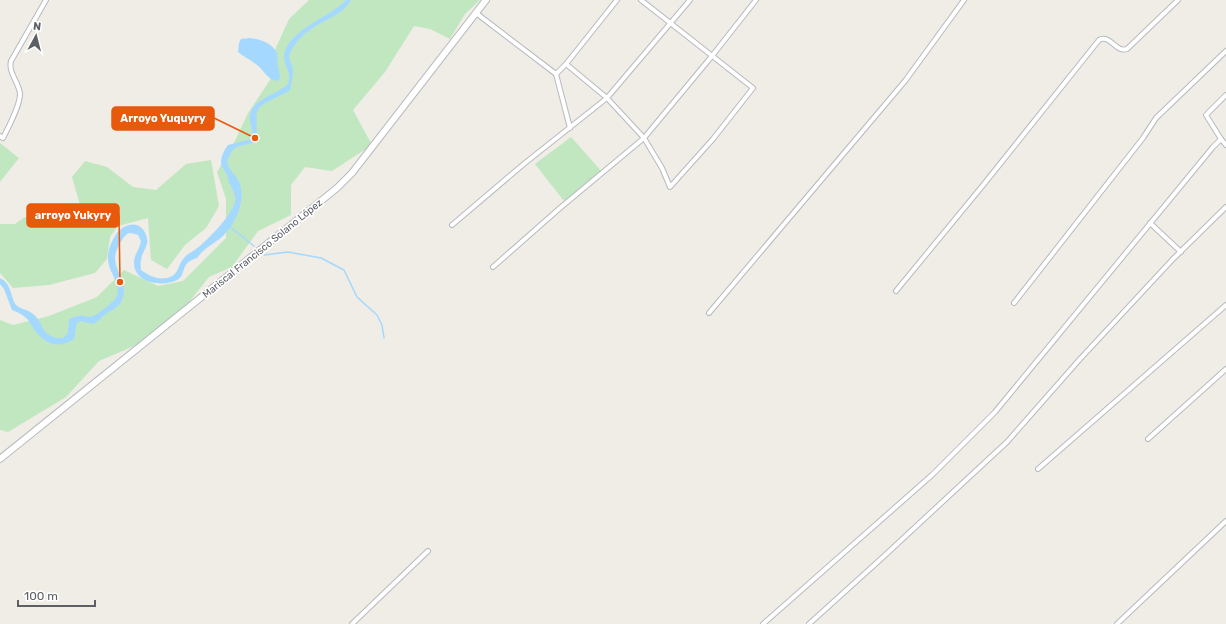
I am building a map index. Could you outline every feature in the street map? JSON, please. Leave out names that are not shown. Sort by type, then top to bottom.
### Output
[{"type":"main road","name":"Mariscal Francisco Solano López","points":[[0,459],[337,188],[352,173],[486,0]]},
{"type":"street","points":[[0,136],[4,138],[20,98],[18,86],[10,67],[11,61],[46,0]]},
{"type":"street","points":[[556,74],[566,64],[617,0]]},
{"type":"street","points":[[566,64],[607,98],[644,138],[662,168],[670,187],[713,139],[753,88],[641,0]]},
{"type":"street","points":[[452,225],[525,163],[607,98],[690,0]]},
{"type":"street","points":[[493,267],[560,208],[644,138],[756,0]]},
{"type":"street","points":[[709,313],[905,81],[964,0]]},
{"type":"street","points":[[896,291],[1099,40],[1107,39],[1120,50],[1127,49],[1178,0]]},
{"type":"street","points":[[476,13],[556,74],[570,128]]},
{"type":"street","points":[[1014,304],[1143,138],[1152,121],[1226,51]]},
{"type":"street","points":[[1226,95],[1206,115],[1226,145]]},
{"type":"street","points":[[762,624],[932,475],[995,412],[1221,139]]},
{"type":"street","points":[[809,624],[1007,442],[1080,359],[1181,252],[1226,208]]},
{"type":"street","points":[[1150,223],[1181,252]]},
{"type":"street","points":[[1038,469],[1226,305]]},
{"type":"street","points":[[1148,439],[1226,369]]},
{"type":"street","points":[[1118,624],[1226,521]]},
{"type":"street","points":[[352,624],[428,551]]},
{"type":"green space","points":[[309,0],[480,0],[465,14],[450,39],[430,29],[414,26],[385,72],[353,110],[372,145],[332,171],[305,167],[291,185],[291,215],[258,231],[232,267],[209,277],[174,321],[141,343],[99,361],[66,397],[8,432],[0,430],[0,320],[13,325],[49,316],[97,297],[124,270],[158,286],[183,281],[226,238],[226,199],[217,172],[233,145],[248,113],[270,80],[274,52],[289,19]]},
{"type":"green space","points":[[571,137],[603,173],[564,201],[535,164]]},
{"type":"green space","points":[[0,143],[19,158],[0,182]]},
{"type":"green space","points":[[211,160],[219,206],[206,228],[185,245],[167,269],[151,260],[148,218],[118,226],[110,237],[107,259],[95,273],[49,285],[13,288],[0,273],[0,224],[15,224],[25,217],[43,226],[73,223],[81,208],[72,177],[85,161],[107,167],[133,187],[156,190],[186,164]]},
{"type":"water","points":[[346,0],[351,0],[343,10],[308,31],[292,49],[289,56],[293,75],[289,91],[258,109],[256,117],[257,132],[255,142],[237,147],[232,151],[227,161],[229,168],[239,181],[241,188],[242,194],[238,214],[223,236],[185,266],[180,278],[171,282],[158,283],[145,280],[139,276],[136,271],[134,261],[141,241],[138,235],[129,233],[117,249],[115,256],[116,264],[124,288],[124,294],[120,304],[93,324],[80,321],[77,323],[74,339],[58,345],[48,342],[39,336],[29,321],[19,313],[12,310],[4,289],[0,284],[0,278],[7,283],[16,305],[35,315],[46,332],[55,337],[63,338],[68,333],[69,319],[80,316],[90,317],[103,310],[115,299],[118,290],[109,265],[109,250],[115,236],[119,231],[128,225],[137,225],[145,232],[147,238],[147,244],[141,258],[141,270],[158,278],[173,276],[182,260],[213,234],[233,208],[235,202],[234,192],[221,162],[222,155],[228,145],[251,139],[252,132],[250,115],[252,109],[260,101],[288,84],[289,75],[284,56],[289,43],[304,29],[331,12]]},
{"type":"water","points":[[250,38],[265,42],[277,53],[280,76],[278,81],[271,79],[260,67],[238,52],[241,39]]},
{"type":"waterway","points":[[229,226],[254,246]]},
{"type":"waterway","points":[[264,255],[288,252],[321,258],[344,270],[357,297],[377,315],[382,325],[384,338]]},
{"type":"place","name":"Arroyo Yuquyry","points":[[255,138]]},
{"type":"place","name":"arroyo Yukyry","points":[[120,282]]}]
